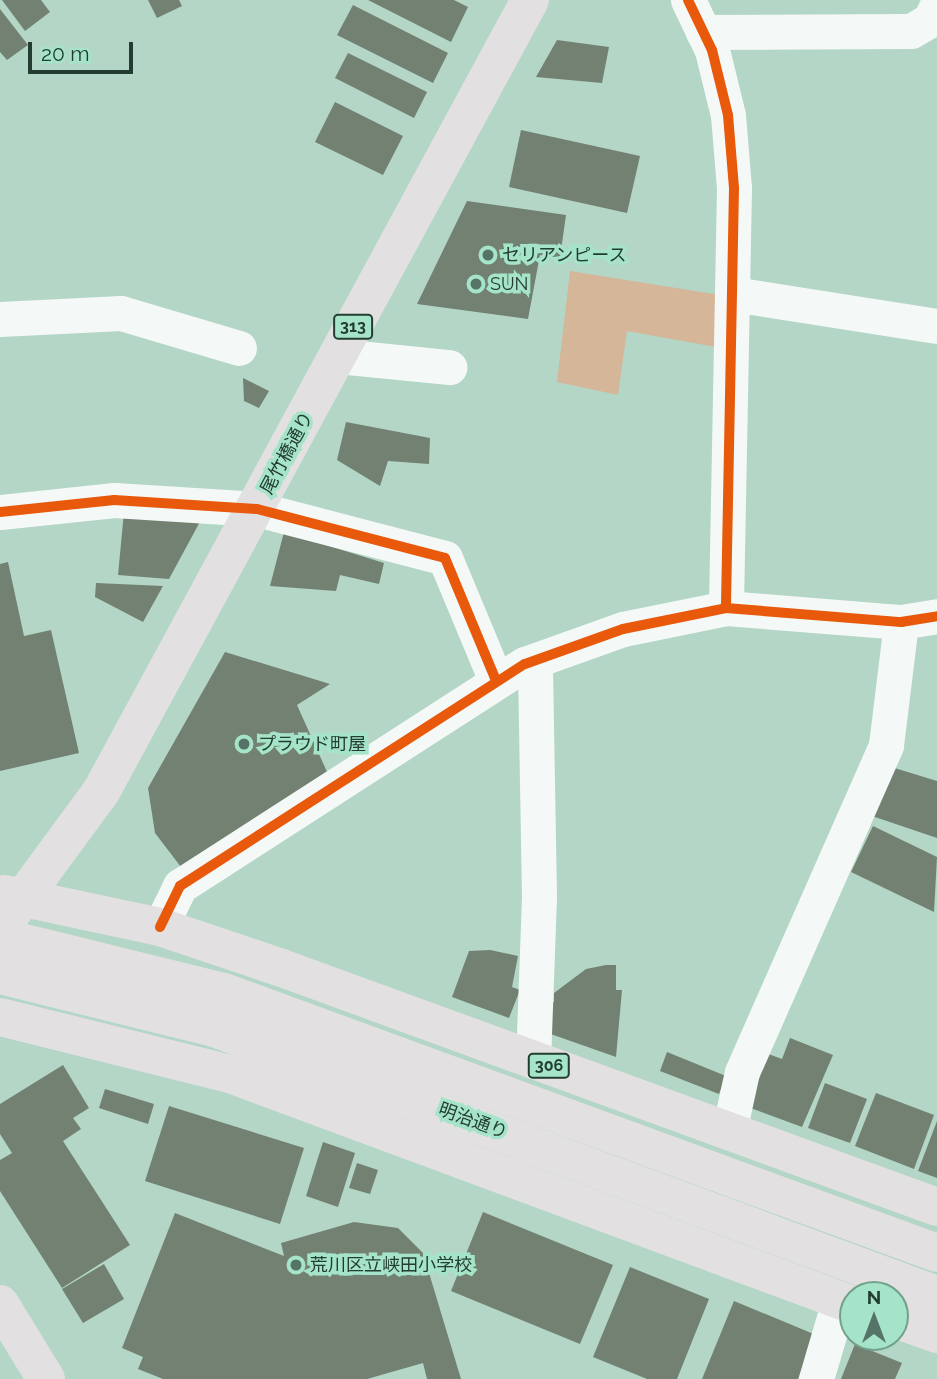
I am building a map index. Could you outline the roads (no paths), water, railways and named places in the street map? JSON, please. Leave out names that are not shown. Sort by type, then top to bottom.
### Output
[{"type":"main road","name":"尾竹橋通り","points":[[0,929],[14,896],[102,790],[257,509],[530,0]]},
{"type":"main road","name":"306","points":[[14,896],[160,927],[937,1207]]},
{"type":"main road","name":"明治通り","points":[[0,937],[223,992],[474,1103],[937,1295]]},
{"type":"main road","name":"明治通り","points":[[0,975],[214,1028],[474,1103],[937,1252]]},
{"type":"main road","points":[[0,1017],[230,1074],[839,1300]]},
{"type":"main road","points":[[0,1304],[46,1379]]},
{"type":"main road","points":[[909,1325],[937,1334]]},
{"type":"street","points":[[688,0],[703,32],[728,115],[733,294],[726,608]]},
{"type":"street","points":[[703,32],[911,31],[930,20],[937,5]]},
{"type":"street","points":[[733,294],[937,326]]},
{"type":"street","points":[[0,319],[121,313],[239,348]]},
{"type":"street","points":[[338,356],[449,367]]},
{"type":"street","points":[[0,512],[114,500],[257,509],[445,558],[495,678]]},
{"type":"street","points":[[160,927],[180,886],[318,802],[495,678],[535,661],[623,629],[726,608],[901,622],[937,616]]},
{"type":"street","points":[[729,1131],[742,1072],[886,745],[901,622]]},
{"type":"street","points":[[533,1060],[539,897],[535,661]]},
{"type":"street","points":[[816,1379],[839,1321]]},
{"type":"place","name":"セリアンピース","points":[[488,255]]},
{"type":"place","name":"SUN","points":[[476,284]]},
{"type":"place","name":"プラウド町屋","points":[[244,744]]},
{"type":"place","name":"荒川区立峡田小学校","points":[[296,1265]]}]
